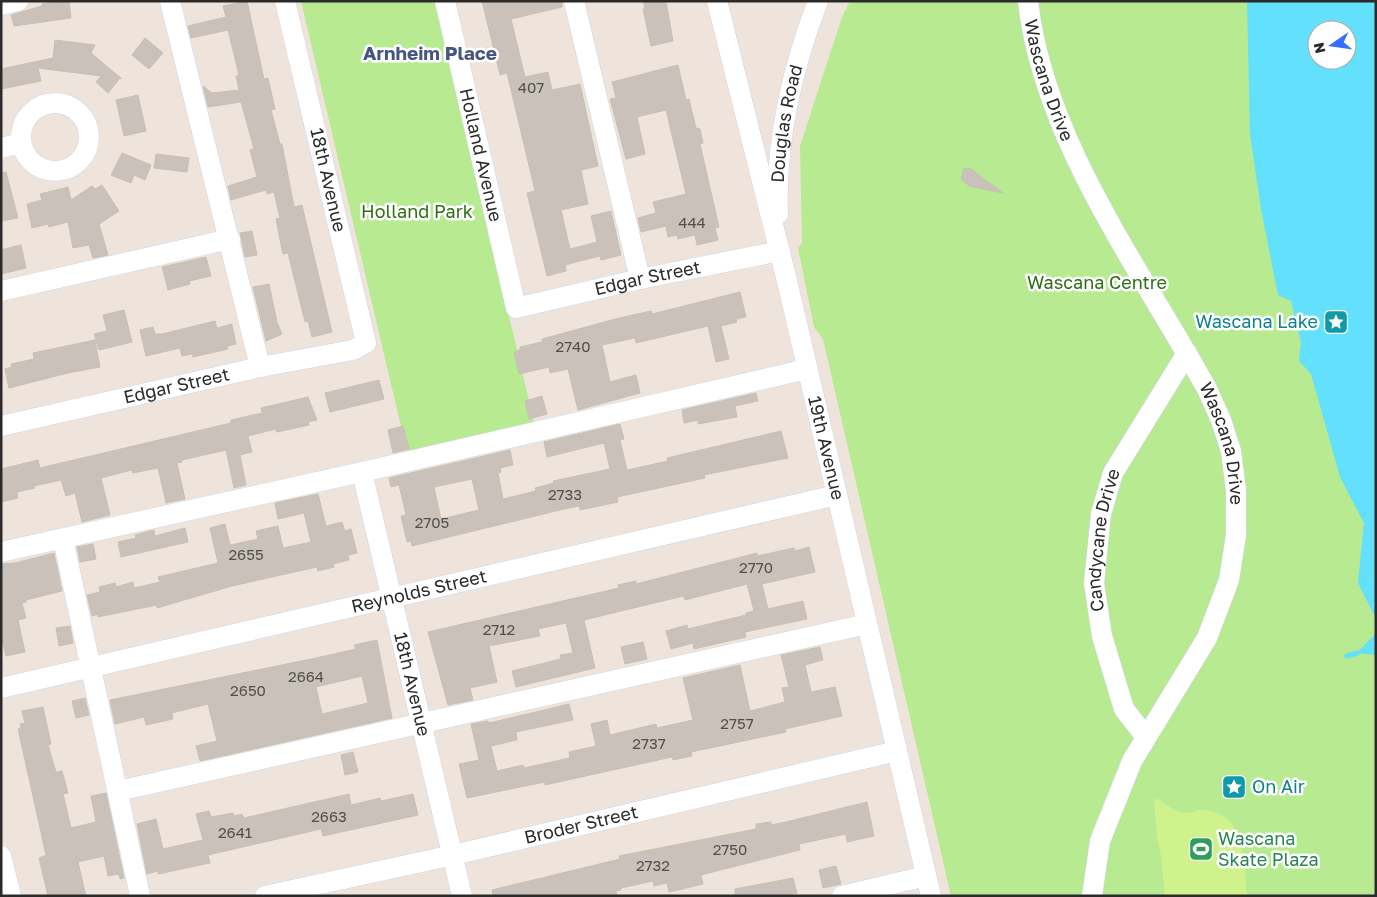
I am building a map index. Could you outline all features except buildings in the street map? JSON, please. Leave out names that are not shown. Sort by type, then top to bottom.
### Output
[{"type":"street","points":[[1,5],[18,1]]},
{"type":"street","points":[[170,1],[260,367]]},
{"type":"street","name":"18th Avenue","points":[[286,1],[366,344],[353,350]]},
{"type":"street","name":"Holland Avenue","points":[[445,1],[516,308]]},
{"type":"street","points":[[574,1],[640,279]]},
{"type":"street","name":"19th Avenue","points":[[717,1],[780,251],[931,896]]},
{"type":"street","name":"Douglas Road","points":[[780,251],[778,204],[780,147],[785,113],[803,38],[818,1]]},
{"type":"street","name":"Wascana Drive","points":[[1028,1],[1038,56],[1053,106],[1075,158],[1186,353],[1221,420],[1231,451],[1236,490],[1236,535],[1229,580],[1207,638],[1132,761],[1100,841],[1092,896]]},
{"type":"street","points":[[1,148],[21,143]]},
{"type":"street","points":[[1,292],[230,239]]},
{"type":"street","name":"Edgar Street","points":[[516,308],[640,279],[780,251]]},
{"type":"street","name":"Edgar Street","points":[[1,426],[260,367],[353,350]]},
{"type":"street","name":"Candycane Drive","points":[[1146,737],[1124,709],[1102,636],[1094,583],[1101,514],[1113,473],[1186,353]]},
{"type":"street","points":[[1,552],[362,472],[808,369]]},
{"type":"street","name":"18th Avenue","points":[[362,472],[462,896]]},
{"type":"street","name":"Reynolds Street","points":[[1,688],[837,495]]},
{"type":"street","points":[[63,539],[140,896]]},
{"type":"street","points":[[118,791],[867,624]]},
{"type":"street","name":"Broder Street","points":[[265,896],[453,855],[897,751]]},
{"type":"street","points":[[1,856],[11,896]]},
{"type":"street","points":[[842,896],[926,876]]},
{"type":"green space","name":"Holland Park","points":[[301,1],[435,1],[534,422],[407,452]]},
{"type":"green space","name":"Wascana Centre","points":[[850,1],[1376,1],[1376,896],[951,896],[823,339],[814,327],[798,248],[802,243],[800,146],[842,17]]},
{"type":"green space","name":"Wascana Skate Plaza","points":[[1159,799],[1182,813],[1201,810],[1216,812],[1227,819],[1235,829],[1240,841],[1247,896],[1165,896],[1154,800]]},
{"type":"water","name":"Wascana Lake","points":[[1247,1],[1376,1],[1376,619],[1358,583],[1364,523],[1340,477],[1311,374],[1299,361],[1301,342],[1291,301],[1278,295],[1261,209],[1250,134]]},
{"type":"water","points":[[1376,633],[1376,655],[1357,653]]},
{"type":"waterway","points":[[1347,656],[1357,653]]},
{"type":"place","name":"Wascana Lake","points":[[1336,322]]},
{"type":"place","name":"On Air","points":[[1234,787]]},
{"type":"place","name":"Wascana Skate Plaza","points":[[1201,849]]},
{"type":"district","name":"Arnheim Place","points":[[430,53]]}]
